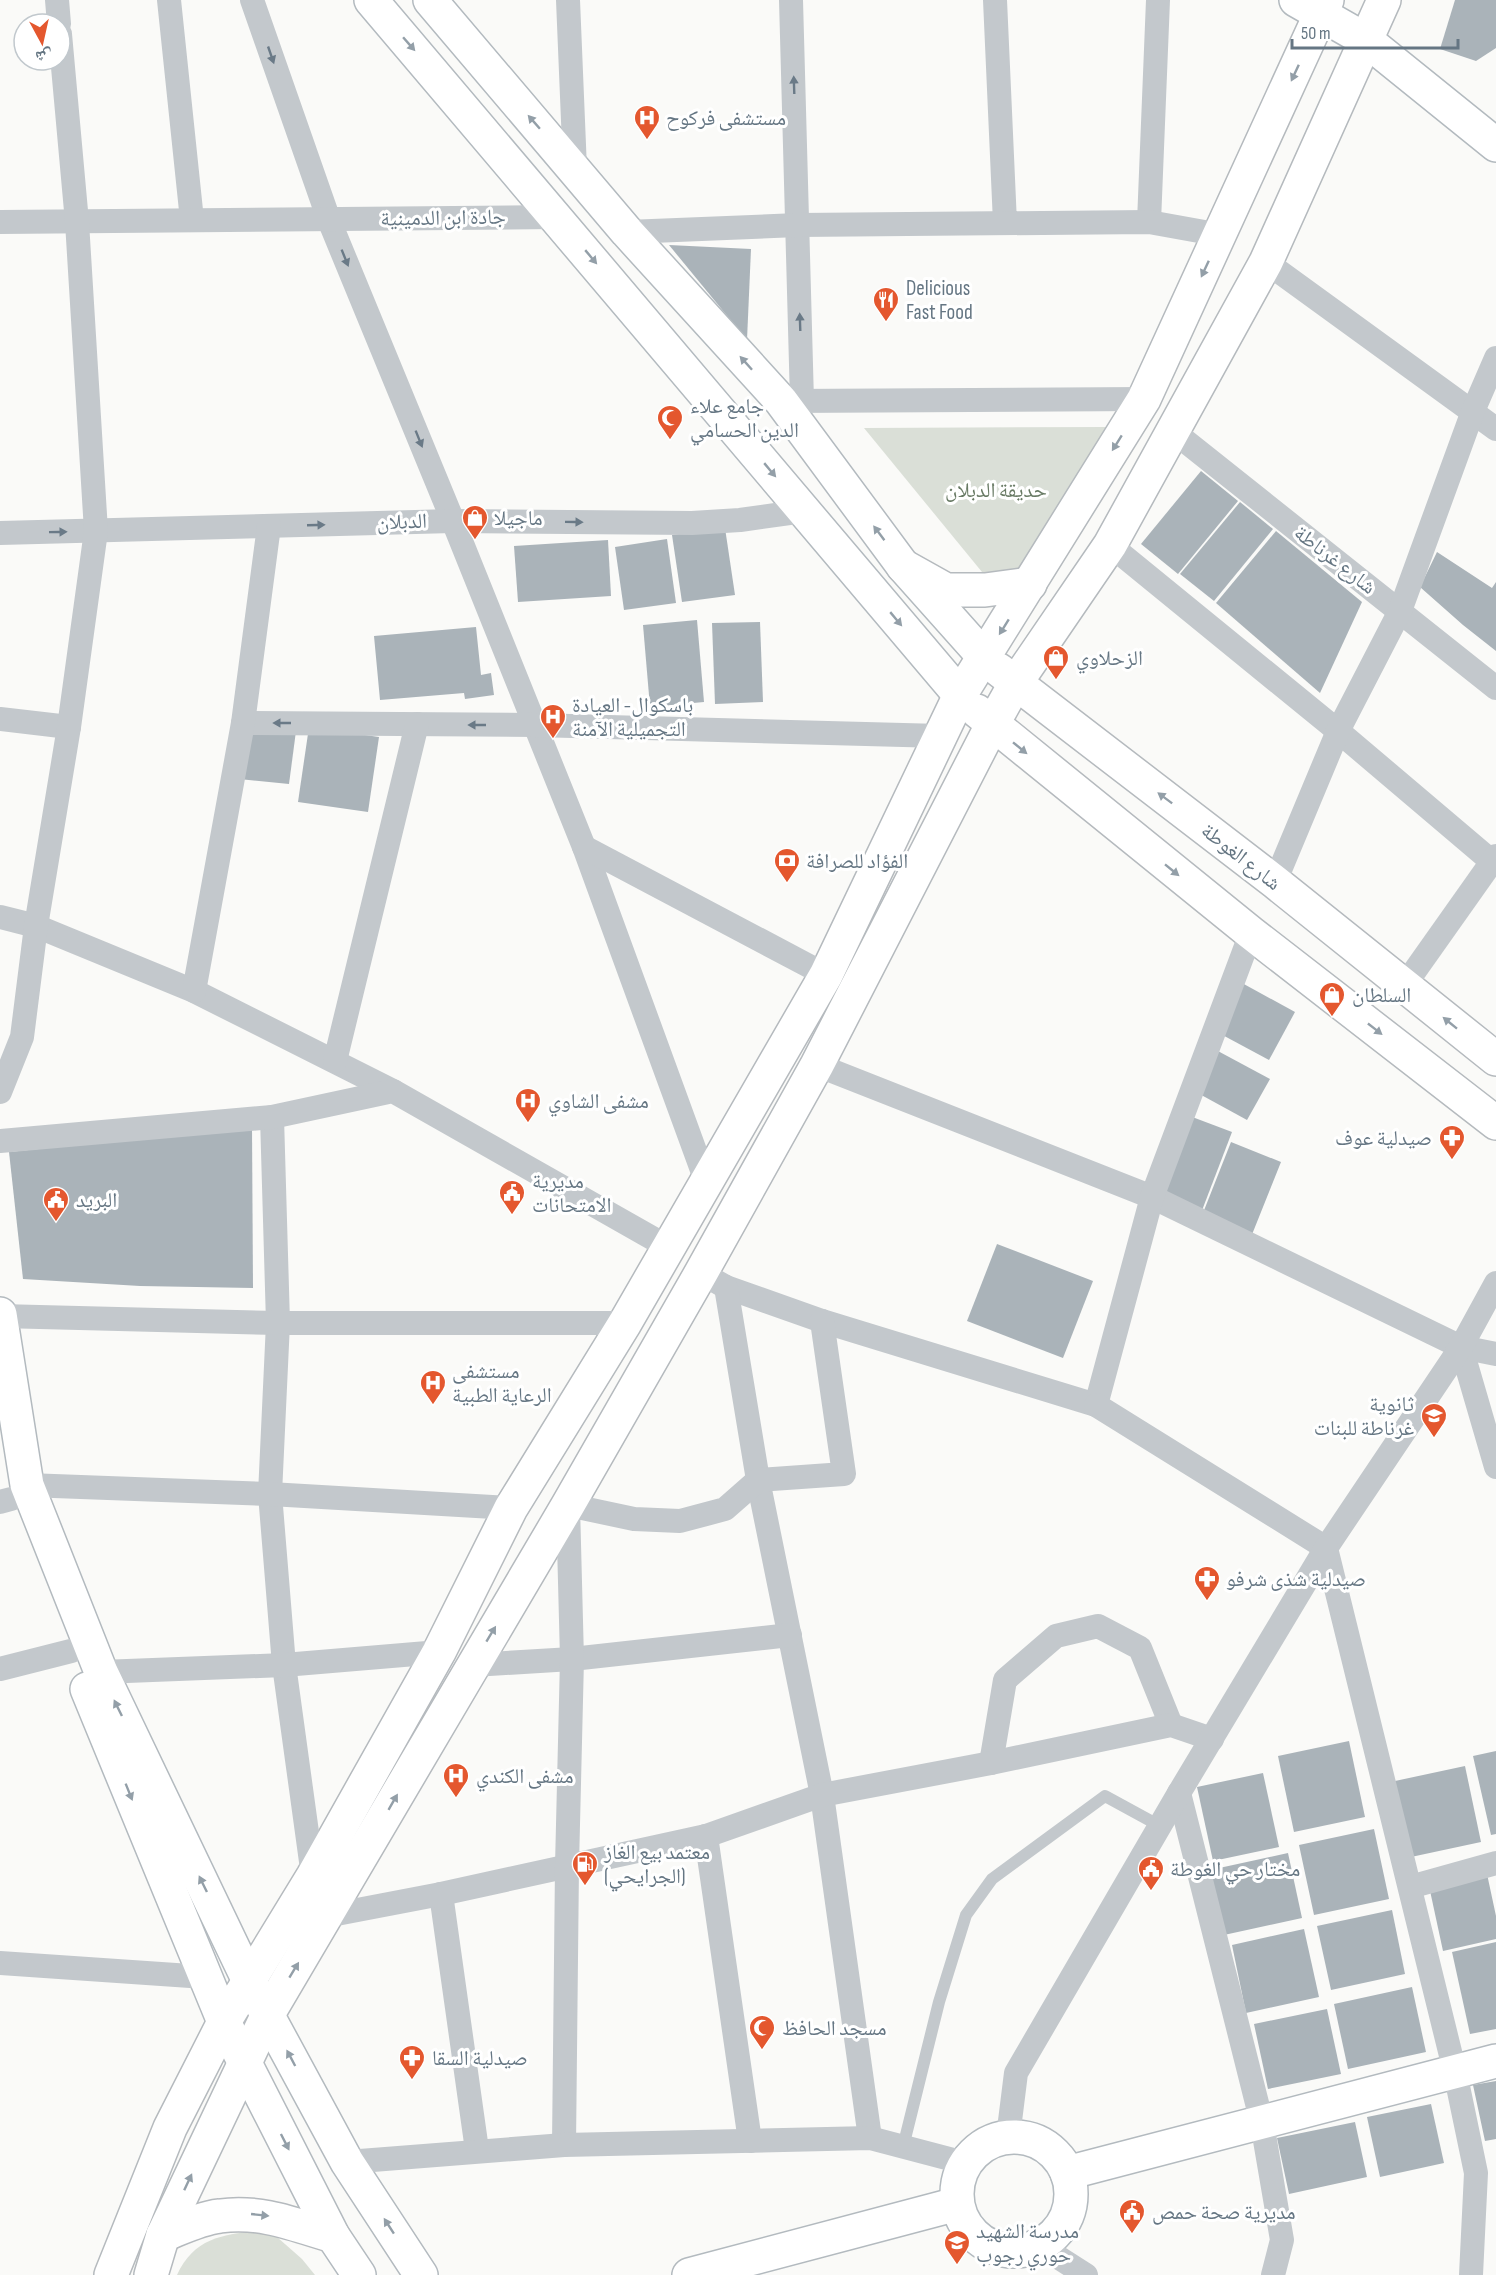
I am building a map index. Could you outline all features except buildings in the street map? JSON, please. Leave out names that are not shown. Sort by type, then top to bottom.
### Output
[{"type":"main road","points":[[371,0],[960,695],[992,725],[1251,933],[1496,1123]]},
{"type":"main road","name":"شارع الغوطة","points":[[430,0],[627,232],[792,401],[903,566],[984,658],[1275,882],[1496,1059]]},
{"type":"main road","points":[[151,2275],[163,2235],[268,2014],[568,1505],[713,1280],[817,1065],[992,725],[1015,684],[1110,545],[1266,262],[1384,0]]},
{"type":"main road","points":[[111,2275],[170,2128],[224,2022],[313,1876],[439,1652],[511,1508],[625,1323],[826,975],[960,695],[1144,399],[1221,235],[1315,5],[1366,40],[1496,145]]},
{"type":"main road","points":[[903,566],[946,590],[985,590],[1030,584]]},
{"type":"main road","points":[[0,1315],[13,1495],[101,1672],[249,1981],[347,2162],[421,2275]]},
{"type":"main road","points":[[0,1421],[13,1495],[71,1651],[205,1977],[224,2022],[333,2236],[359,2275]]},
{"type":"main road","points":[[1067,2173],[1496,2061]]},
{"type":"main road","points":[[1008,2137],[1027,2138],[1044,2145],[1058,2158],[1067,2173],[1071,2190],[1070,2207],[1064,2223],[1053,2236],[1039,2245],[1022,2251],[1004,2251],[988,2246],[973,2235],[963,2221],[957,2204],[958,2183],[965,2163],[976,2150],[991,2141],[1008,2137]]},
{"type":"main road","points":[[689,2275],[957,2204]]},
{"type":"main road","points":[[163,2235],[219,2216],[246,2214],[268,2216],[333,2236]]},
{"type":"street","points":[[169,0],[192,220]]},
{"type":"street","points":[[252,0],[329,220],[584,847],[706,1181]]},
{"type":"street","points":[[567,0],[575,169]]},
{"type":"street","points":[[791,0],[798,225],[792,401],[1144,399]]},
{"type":"street","points":[[995,0],[1005,223]]},
{"type":"street","points":[[1149,222],[1158,0]]},
{"type":"street","points":[[0,1092],[22,1037],[36,926],[69,727],[96,531],[77,222],[63,72]]},
{"type":"street","name":"جادة ابن الدمينية","points":[[0,222],[557,217]]},
{"type":"street","points":[[627,232],[798,225],[1149,222],[1221,235]]},
{"type":"street","points":[[1266,262],[1496,429]]},
{"type":"street","points":[[1275,882],[1338,731],[1400,611],[1473,411],[1496,358]]},
{"type":"street","name":"شارع غرناطة","points":[[1174,432],[1496,688]]},
{"type":"street","name":"الدبلان","points":[[0,533],[453,521],[693,523],[741,520],[804,511]]},
{"type":"street","points":[[194,991],[243,723],[269,526]]},
{"type":"street","points":[[1110,545],[1495,861],[1404,986]]},
{"type":"street","points":[[0,719],[69,727]]},
{"type":"street","points":[[243,723],[535,725],[941,736]]},
{"type":"street","points":[[335,1061],[417,724]]},
{"type":"street","points":[[584,847],[826,975]]},
{"type":"street","points":[[0,917],[36,926],[194,991],[393,1091],[668,1247]]},
{"type":"street","points":[[1096,1405],[1152,1197],[1251,933]]},
{"type":"street","points":[[817,1065],[1152,1197],[1461,1347],[1496,1354]]},
{"type":"street","points":[[0,1141],[272,1117],[393,1091]]},
{"type":"street","points":[[272,1117],[278,1323],[270,1494],[284,1665],[313,1876]]},
{"type":"street","points":[[713,1280],[822,1321],[1096,1405],[1326,1548],[1455,2072],[1476,2173],[1471,2275]]},
{"type":"street","points":[[713,1280],[758,1480],[822,1795],[870,2138]]},
{"type":"street","points":[[1008,2137],[1017,2073],[1179,1793],[1326,1548],[1461,1347],[1496,1283]]},
{"type":"street","points":[[0,1315],[278,1323],[625,1323]]},
{"type":"street","points":[[564,2145],[572,1659],[568,1505],[634,1519],[680,1521],[725,1509],[758,1480],[844,1474],[822,1321]]},
{"type":"street","points":[[1461,1347],[1496,1467]]},
{"type":"street","points":[[13,1495],[270,1494],[511,1508]]},
{"type":"street","points":[[991,1763],[1005,1680],[1056,1636],[1098,1626],[1140,1648],[1171,1725]]},
{"type":"street","points":[[473,1665],[572,1659],[790,1635]]},
{"type":"street","points":[[0,1670],[71,1651]]},
{"type":"street","points":[[101,1672],[284,1665],[439,1652]]},
{"type":"street","points":[[326,1916],[441,1894],[706,1836],[822,1795],[991,1763],[1171,1725],[1212,1739]]},
{"type":"street","points":[[1179,1793],[1262,2123],[1282,2240],[1273,2275]]},
{"type":"street","points":[[706,1836],[750,2141]]},
{"type":"street","points":[[1410,1887],[1496,1863]]},
{"type":"street","points":[[441,1894],[477,2150]]},
{"type":"street","points":[[0,1963],[205,1977]]},
{"type":"street","points":[[347,2162],[477,2150],[564,2145],[870,2138],[965,2163]]},
{"type":"street","points":[[1039,2245],[1086,2275]]},
{"type":"lane","points":[[903,2147],[939,2002],[966,1915],[992,1879],[1105,1796],[1160,1826]]},
{"type":"green space","name":"حديقة الدبلان","points":[[1106,427],[1020,572],[1004,574],[982,572],[864,428]]},
{"type":"green space","points":[[269,2230],[302,2259],[315,2275],[177,2275],[185,2261],[204,2244],[227,2235]]},
{"type":"place","name":"مستشفى فركوح","points":[[647,141]]},
{"type":"place","name":"Delicious Fast Food","points":[[886,323]]},
{"type":"place","name":"جامع علاء الدين الحسامي","points":[[670,441]]},
{"type":"place","name":"ماجيلا","points":[[475,541]]},
{"type":"place","name":"الزحلاوي","points":[[1056,681]]},
{"type":"place","name":"باسكوال- العيادة التجميلية الآمنة","points":[[553,740]]},
{"type":"place","name":"الفؤاد للصرافة","points":[[787,884]]},
{"type":"place","name":"السلطان","points":[[1332,1018]]},
{"type":"place","name":"مشفى الشاوي","points":[[528,1124]]},
{"type":"place","name":"صيدلية عوف","points":[[1452,1161]]},
{"type":"place","name":"مديرية الامتحانات","points":[[512,1216]]},
{"type":"place","name":"البريد","points":[[56,1223]]},
{"type":"place","name":"مستشفى الرعاية الطبية","points":[[433,1406]]},
{"type":"place","name":"ثانوية غرناطة للبنات","points":[[1434,1439]]},
{"type":"place","name":"صيدلية شذى شرفو","points":[[1207,1602]]},
{"type":"place","name":"مشفى الكندي","points":[[456,1799]]},
{"type":"place","name":"معتمد بيع الغاز (الجرايحي)","points":[[585,1887]]},
{"type":"place","name":"مختار حي الغوطة","points":[[1151,1892]]},
{"type":"place","name":"مسجد الحافظ","points":[[762,2051]]},
{"type":"place","name":"صيدلية السقا","points":[[412,2081]]},
{"type":"place","name":"مديرية صحة حمص","points":[[1132,2235]]},
{"type":"place","name":"مدرسة الشهيد حوري رجوب","points":[[957,2266]]}]
